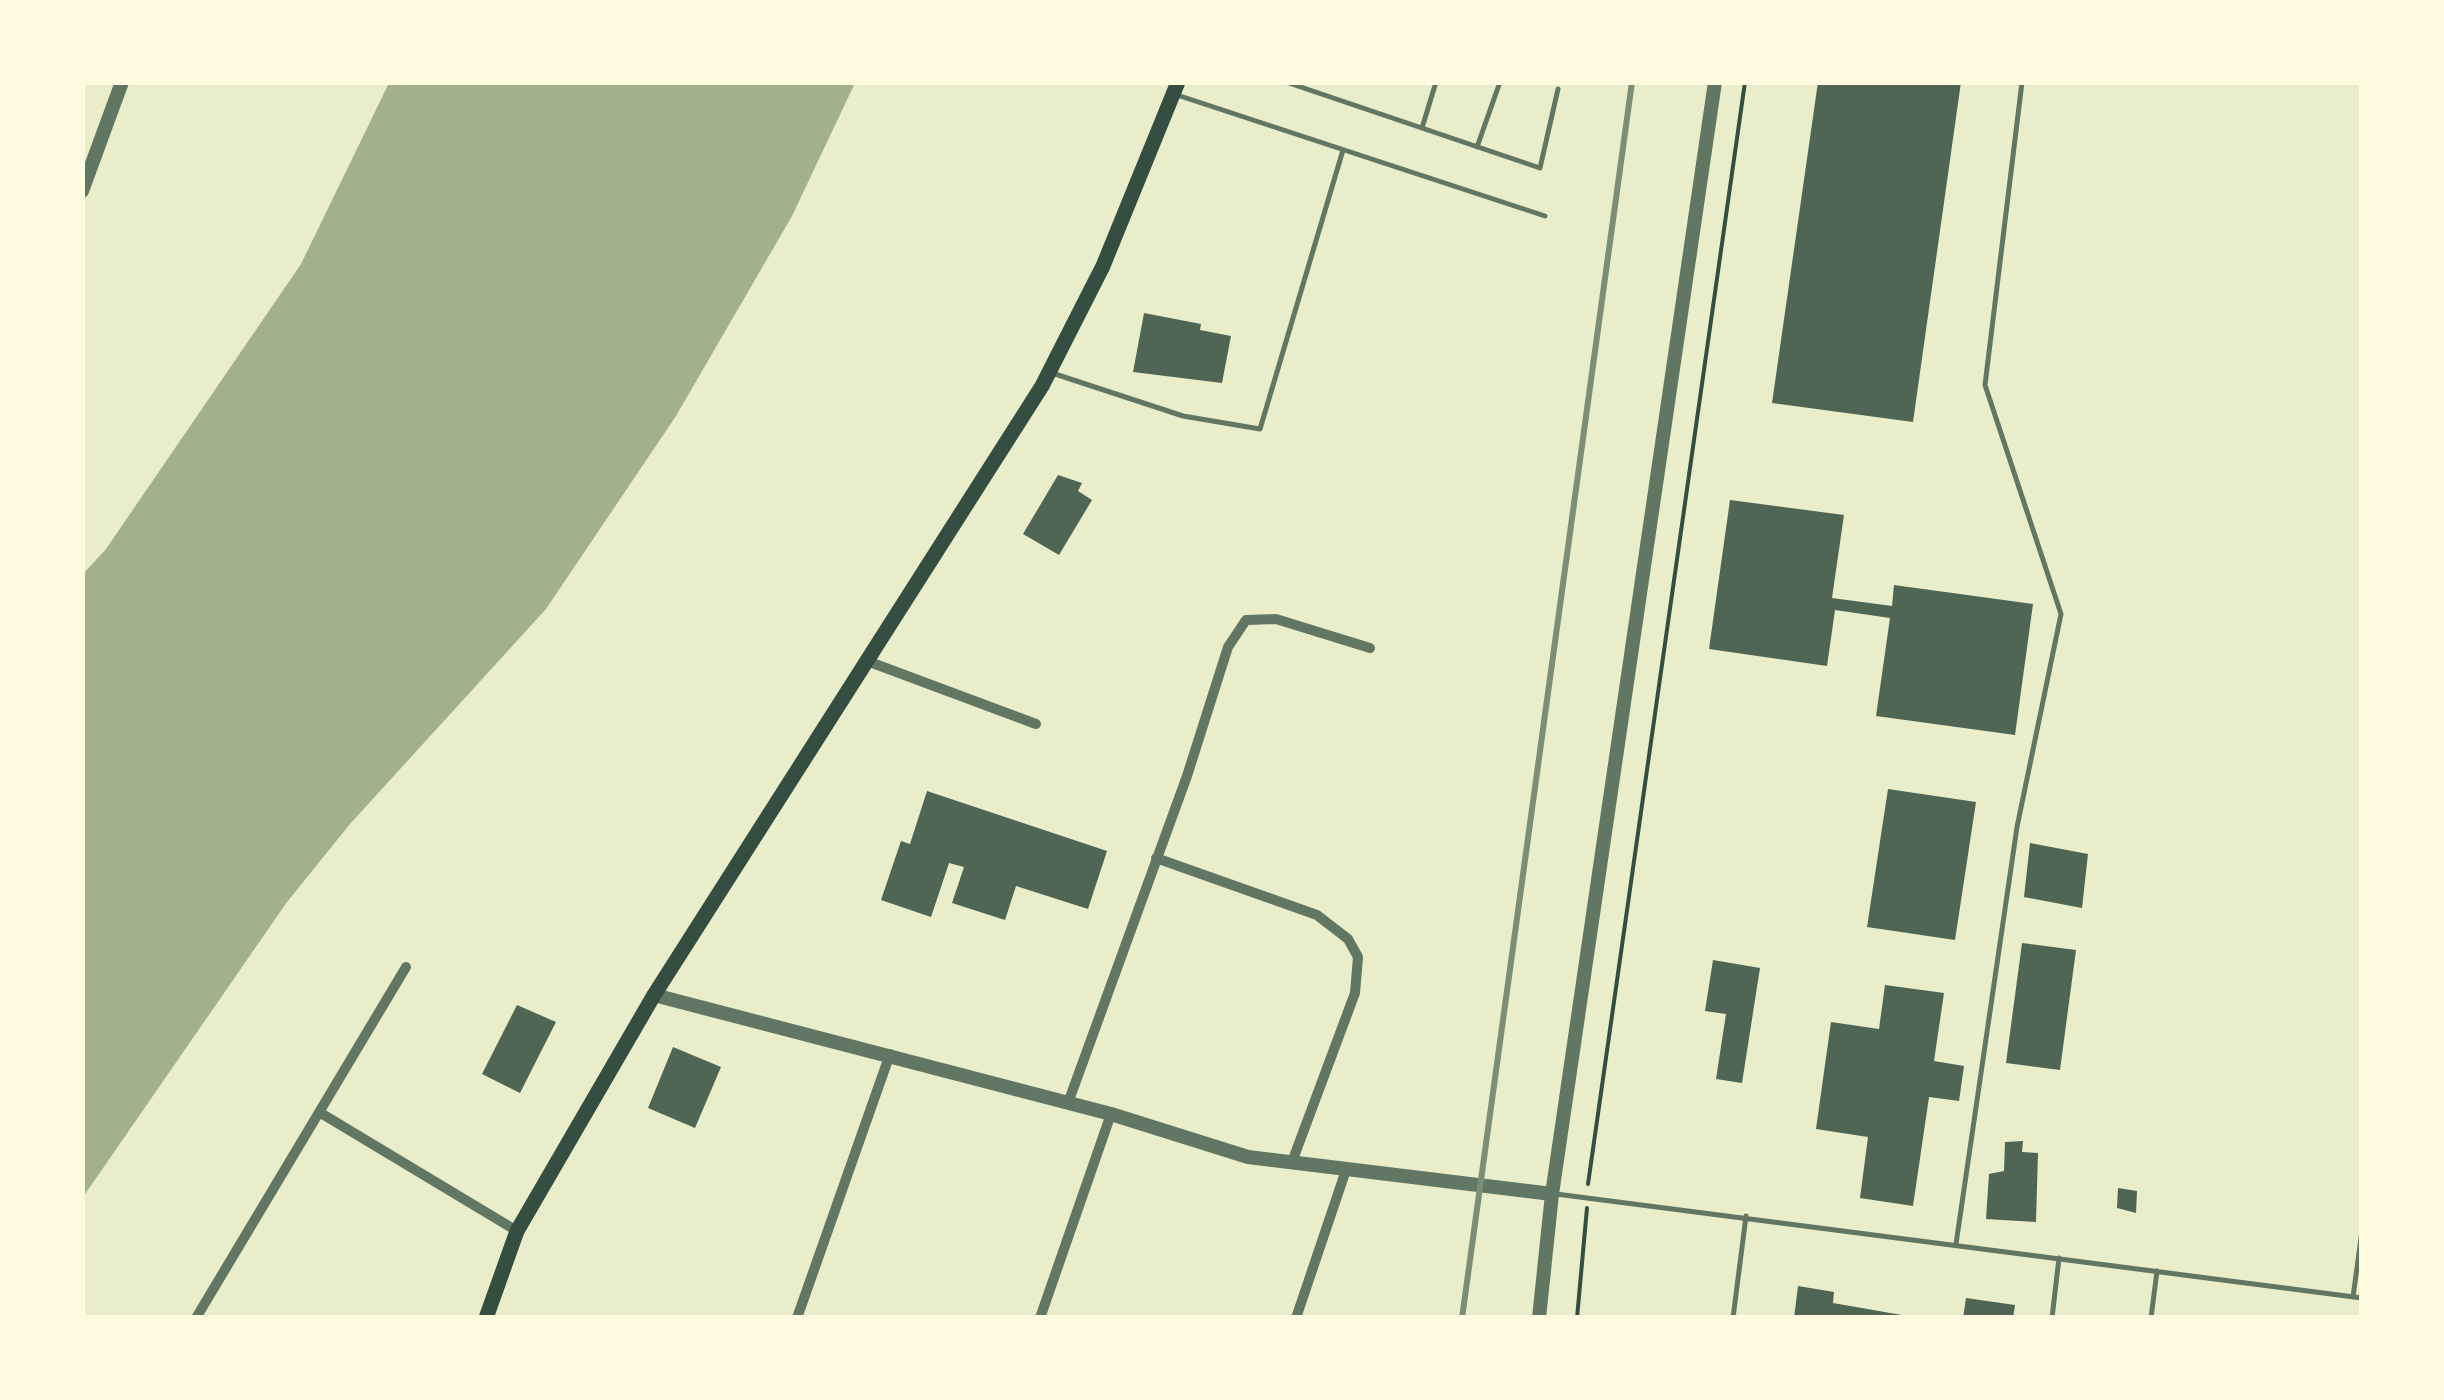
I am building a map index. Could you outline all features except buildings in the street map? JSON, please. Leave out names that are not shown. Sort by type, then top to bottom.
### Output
[{"type":"main road","points":[[486,1318],[517,1231],[654,994],[1049,372],[1103,266],[1176,88]]},
{"type":"street","points":[[82,191],[122,82]]},
{"type":"street","points":[[1539,1318],[1552,1194],[1716,82]]},
{"type":"street","points":[[1068,1103],[1228,647],[1246,620],[1276,619],[1370,648]]},
{"type":"street","points":[[867,661],[1036,724]]},
{"type":"street","points":[[1156,858],[1317,915],[1348,939],[1358,957],[1355,993],[1292,1162]]},
{"type":"street","points":[[196,1318],[406,967]]},
{"type":"street","points":[[654,994],[1111,1114],[1248,1157],[1552,1194]]},
{"type":"street","points":[[797,1318],[890,1054]]},
{"type":"street","points":[[319,1112],[517,1231]]},
{"type":"street","points":[[1040,1318],[1111,1114]]},
{"type":"street","points":[[1296,1318],[1346,1170]]},
{"type":"lane","points":[[1286,82],[1540,168],[1558,89]]},
{"type":"lane","points":[[1422,128],[1436,82]]},
{"type":"lane","points":[[1477,147],[1500,82]]},
{"type":"lane","points":[[1956,1244],[2016,827],[2061,614],[1985,385],[2022,82]]},
{"type":"lane","points":[[1176,88],[1343,150],[1545,216]]},
{"type":"lane","points":[[1049,372],[1183,416],[1260,429],[1343,150]]},
{"type":"lane","points":[[1552,1194],[2362,1298]]},
{"type":"lane","points":[[1733,1318],[1746,1216]]},
{"type":"lane","points":[[2353,1297],[2362,1231]]},
{"type":"lane","points":[[2052,1318],[2059,1258]]},
{"type":"lane","points":[[2152,1318],[2157,1271]]},
{"type":"path","points":[[1577,1318],[1588,1230],[1586,1197],[1745,82]]},
{"type":"shaded area","points":[[389,83],[855,83],[792,216],[676,416],[546,609],[350,824],[287,902],[83,1197],[83,574],[106,549],[301,264]]},
{"type":"railway","points":[[1462,1318],[1632,82]]}]
